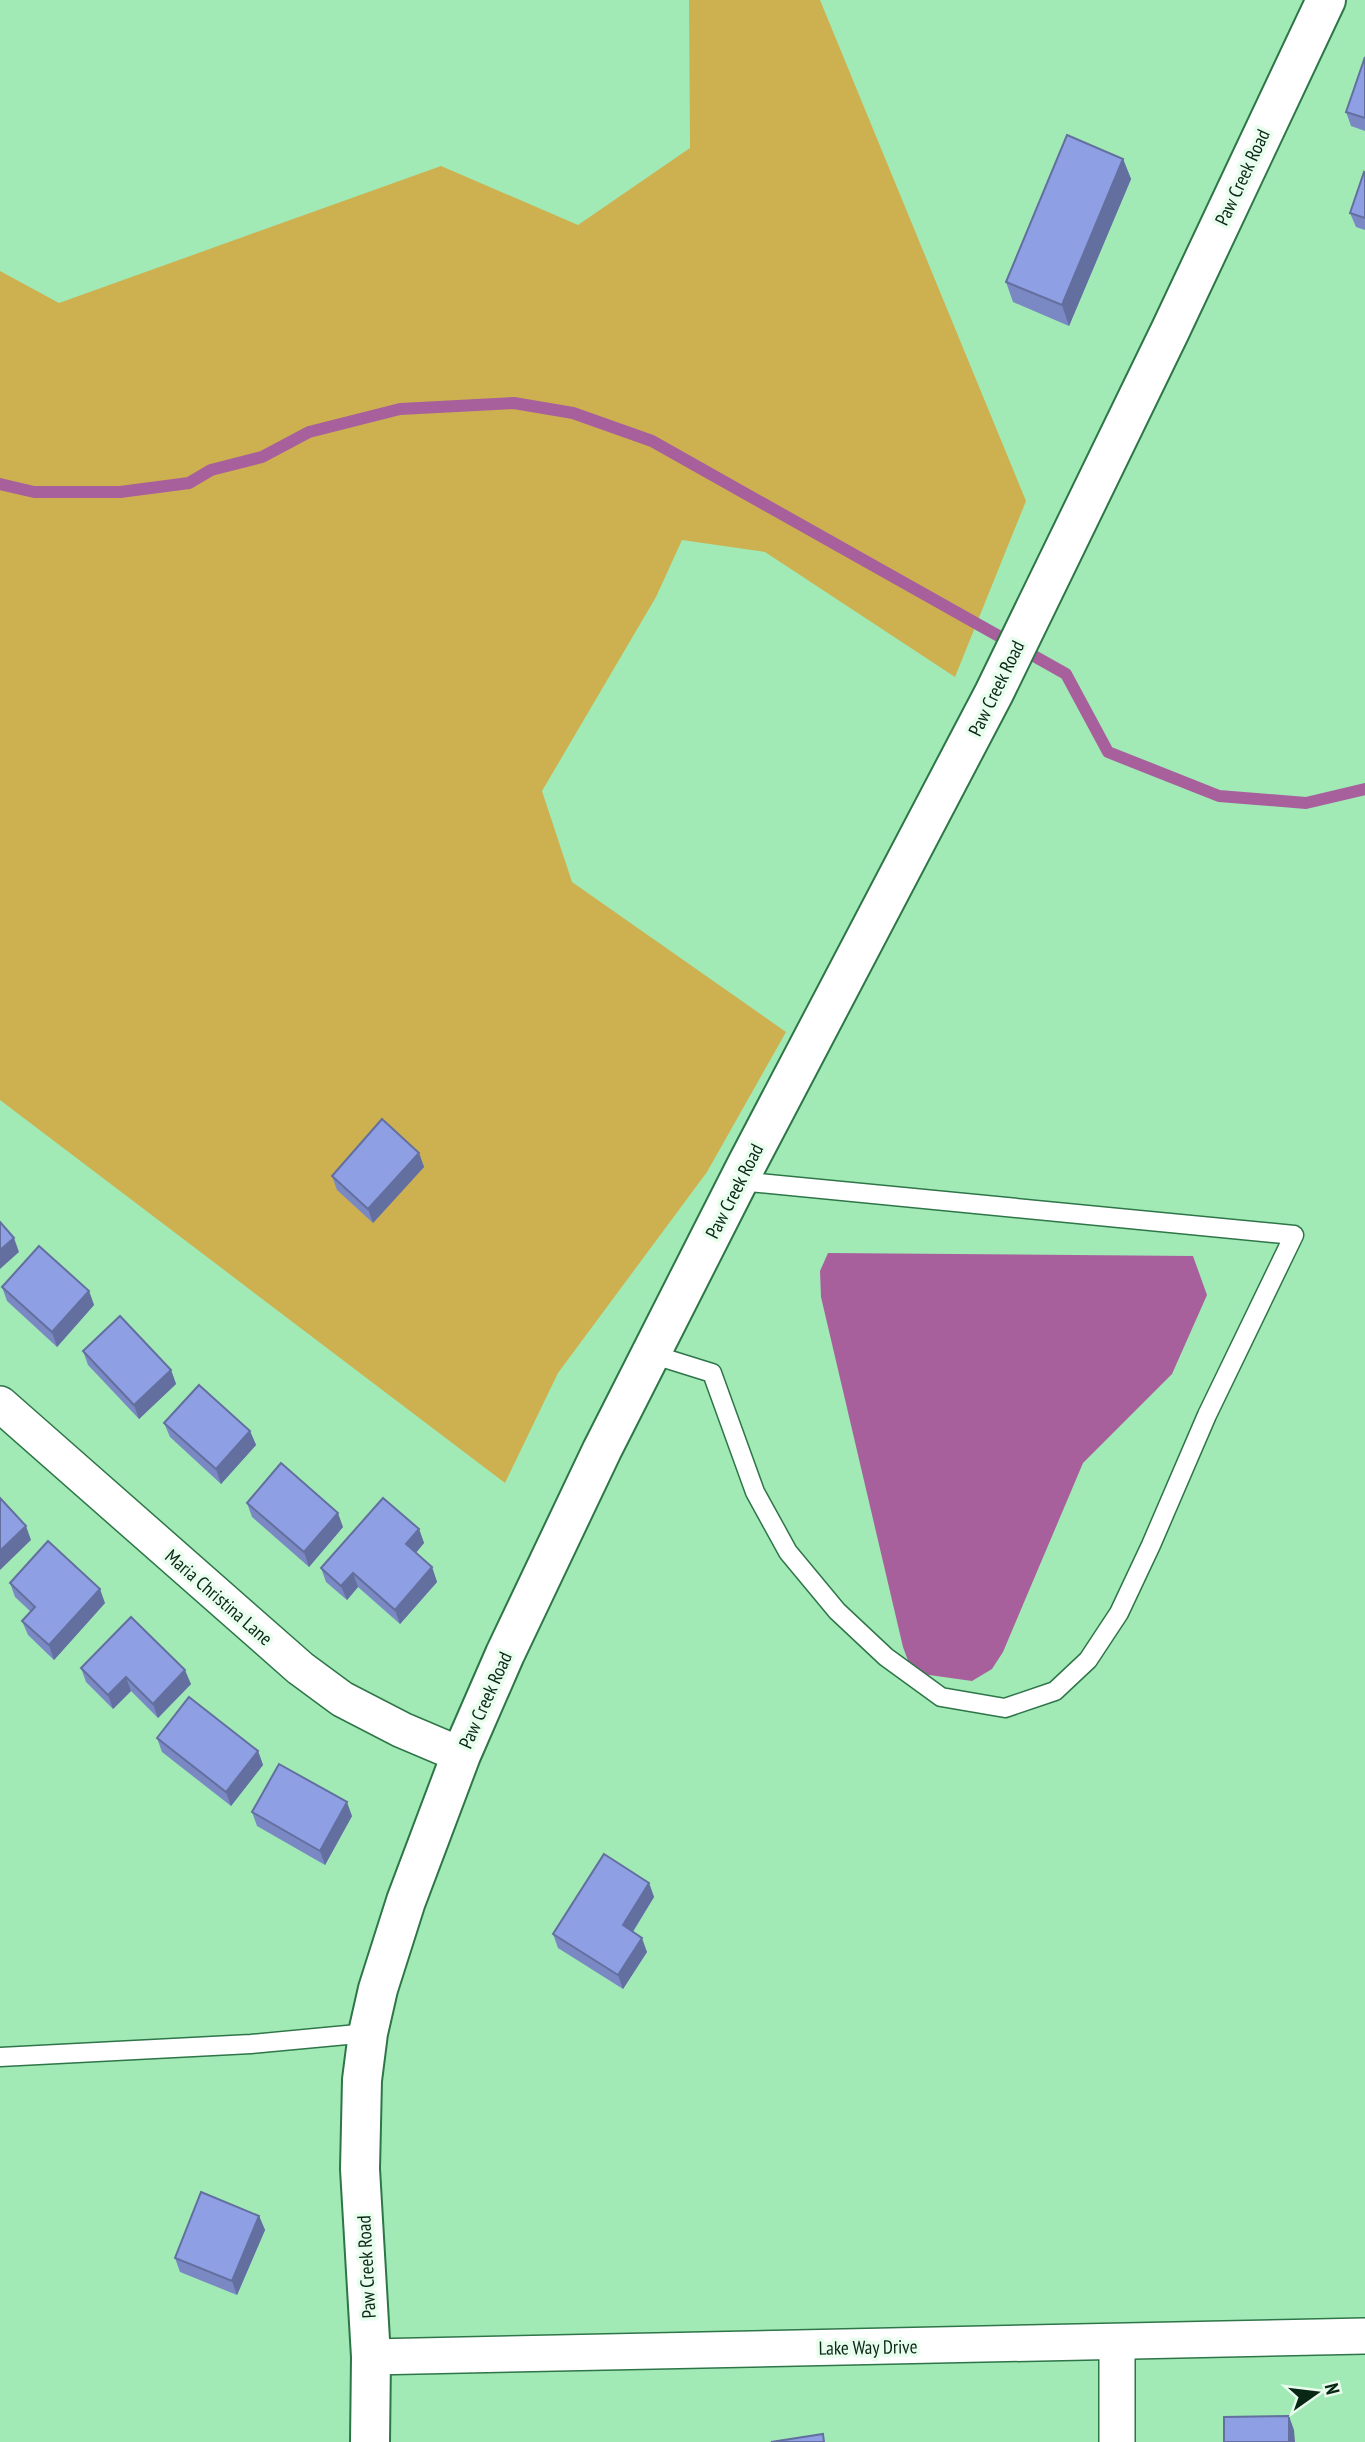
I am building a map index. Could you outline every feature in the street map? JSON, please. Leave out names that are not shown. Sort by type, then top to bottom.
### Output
[{"type":"street","name":"Paw Creek Road","points":[[370,2442],[371,2357],[360,2169],[362,2080],[368,2033],[378,1989],[406,1901],[461,1755],[510,1642],[602,1450],[994,693],[1170,331],[1326,0]]},
{"type":"street","name":"Maria Christina Lane","points":[[0,1404],[300,1668],[342,1699],[402,1730],[461,1755]]},
{"type":"street","name":"Lake Way Drive","points":[[371,2357],[1365,2336]]},
{"type":"street","points":[[1117,2342],[1118,2442]]},
{"type":"lane","points":[[651,1354],[712,1373],[755,1492],[788,1552],[837,1611],[886,1657],[941,1697],[1005,1708],[1055,1691],[1088,1660],[1119,1613],[1152,1545],[1207,1415],[1294,1235],[739,1181]]},
{"type":"lane","points":[[0,2057],[251,2044],[368,2033]]},
{"type":"shaded area","points":[[689,0],[820,0],[1026,501],[955,677],[765,552],[682,540],[656,597],[542,791],[572,882],[786,1032],[707,1172],[558,1373],[505,1483],[0,1100],[0,271],[59,303],[441,166],[578,225],[690,148]]},
{"type":"shaded area","points":[[828,1253],[1193,1256],[1207,1295],[1172,1374],[1083,1463],[1003,1652],[992,1669],[972,1681],[922,1674],[910,1666],[903,1647],[821,1297],[820,1271]]},
{"type":"building","points":[[1365,57],[1365,118],[1346,112]]},
{"type":"building","points":[[1067,135],[1123,159],[1062,305],[1006,282]]},
{"type":"building","points":[[1365,173],[1365,218],[1350,213]]},
{"type":"building","points":[[382,1119],[419,1153],[368,1209],[332,1176]]},
{"type":"building","points":[[0,1222],[14,1238],[0,1250]]},
{"type":"building","points":[[39,1246],[89,1291],[52,1332],[2,1287]]},
{"type":"building","points":[[120,1316],[171,1370],[134,1405],[83,1351]]},
{"type":"building","points":[[199,1385],[250,1431],[216,1469],[164,1423]]},
{"type":"building","points":[[281,1463],[338,1513],[304,1552],[247,1503]]},
{"type":"building","points":[[0,1498],[26,1526],[0,1551]]},
{"type":"building","points":[[383,1498],[419,1529],[406,1544],[432,1567],[395,1610],[353,1573],[341,1586],[321,1568]]},
{"type":"building","points":[[48,1541],[100,1589],[49,1645],[22,1621],[35,1607],[10,1583]]},
{"type":"building","points":[[131,1617],[185,1670],[153,1704],[126,1677],[108,1695],[81,1668]]},
{"type":"building","points":[[189,1697],[258,1751],[226,1792],[157,1738]]},
{"type":"building","points":[[279,1764],[347,1802],[320,1851],[252,1812]]},
{"type":"building","points":[[604,1854],[649,1883],[623,1925],[642,1938],[618,1975],[553,1934]]},
{"type":"building","points":[[201,2192],[259,2216],[232,2281],[175,2258]]},
{"type":"building","points":[[1289,2416],[1289,2442],[1224,2442],[1224,2417]]},
{"type":"building","points":[[823,2434],[824,2442],[771,2442]]},
{"type":"waterway","points":[[0,484],[34,492],[120,492],[189,483],[211,470],[262,457],[309,432],[400,409],[514,403],[573,413],[652,441],[1066,674],[1108,752],[1219,796],[1306,803],[1365,789]]}]
